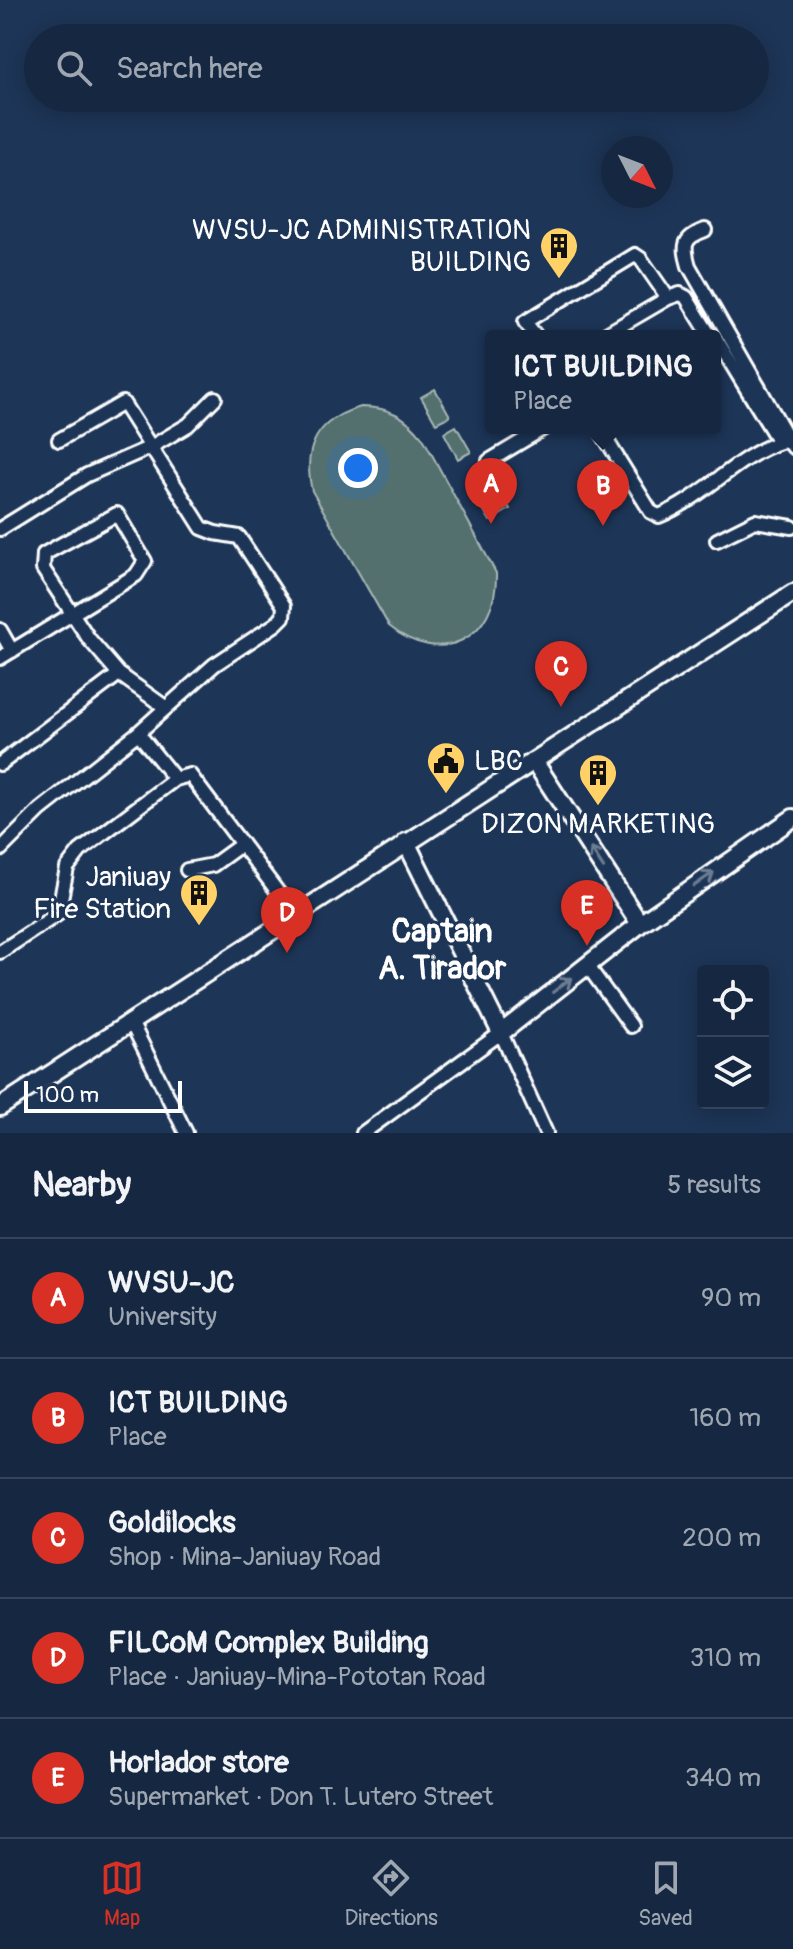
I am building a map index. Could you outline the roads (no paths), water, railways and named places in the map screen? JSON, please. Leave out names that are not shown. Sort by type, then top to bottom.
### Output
[{"type":"main road","points":[[0,1107],[793,593]]},
{"type":"main road","points":[[534,761],[640,924]]},
{"type":"main road","points":[[406,842],[501,1033],[640,924],[793,818]]},
{"type":"street","points":[[705,230],[692,234],[686,241],[685,253],[689,266],[789,444]]},
{"type":"street","points":[[531,330],[525,322],[635,255],[668,298]]},
{"type":"street","points":[[613,330],[680,294],[686,297],[705,330]]},
{"type":"street","points":[[721,354],[776,437],[789,444]]},
{"type":"street","points":[[0,529],[87,475],[151,447],[188,425],[215,398]]},
{"type":"street","points":[[0,850],[40,810],[138,733],[214,665],[283,617],[284,606],[239,537],[202,528],[123,403],[59,440]]},
{"type":"street","points":[[489,461],[534,434]]},
{"type":"street","points":[[603,434],[651,512],[659,516],[772,444],[789,444]]},
{"type":"street","points":[[0,630],[6,654],[73,614],[136,575],[145,561],[117,514],[44,554],[43,569],[73,614],[89,639],[119,674],[165,707]]},
{"type":"street","points":[[717,540],[755,521],[793,528]]},
{"type":"street","points":[[0,764],[119,674]]},
{"type":"street","points":[[138,733],[175,779]]},
{"type":"street","points":[[0,952],[58,914],[67,868],[80,851],[175,779],[190,775],[295,915]]},
{"type":"street","points":[[187,870],[213,865],[242,844]]},
{"type":"street","points":[[587,965],[631,1026]]},
{"type":"street","points":[[131,1022],[186,1133]]},
{"type":"street","points":[[363,1133],[501,1033],[546,1133]]},
{"type":"place","name":"WVSU-JC ADMINISTRATION BUILDING","points":[[559,280]]},
{"type":"place","name":"WVSU-JC","points":[[491,524]]},
{"type":"place","name":"ICT BUILDING","points":[[603,526]]},
{"type":"place","name":"Goldilocks","points":[[561,707]]},
{"type":"place","name":"LBC","points":[[446,795]]},
{"type":"place","name":"DIZON MARKETING","points":[[598,807]]},
{"type":"place","name":"Janiuay Fire Station","points":[[199,927]]},
{"type":"place","name":"Horlador store","points":[[587,946]]},
{"type":"place","name":"FILCoM Complex Building","points":[[287,953]]},
{"type":"district","name":"Captain A. Tirador","points":[[442,950]]}]
